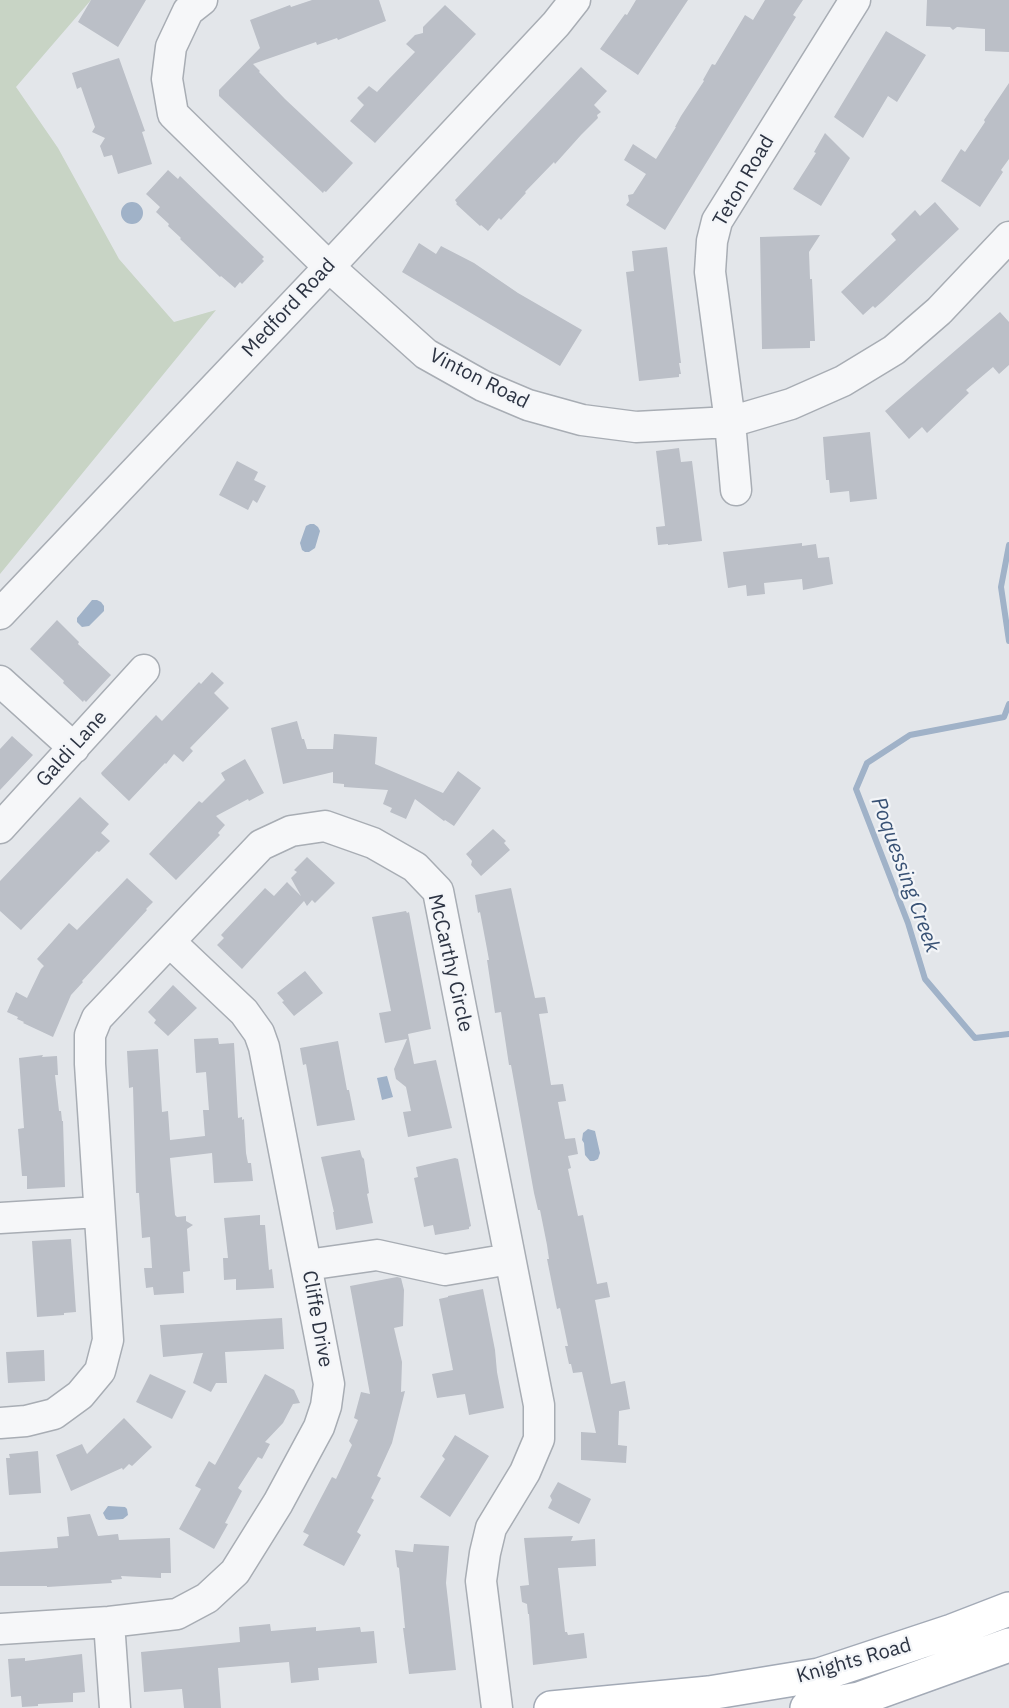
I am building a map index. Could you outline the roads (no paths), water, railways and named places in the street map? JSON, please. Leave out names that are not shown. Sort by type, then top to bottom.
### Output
[{"type":"main road","name":"Knights Road","points":[[551,1708],[710,1703],[819,1675],[952,1631],[1009,1609]]},
{"type":"main road","name":"Knights Road","points":[[807,1708],[859,1699],[1009,1645]]},
{"type":"street","name":"Medford Road","points":[[0,614],[329,267],[556,24],[575,0]]},
{"type":"street","name":"Teton Road","points":[[736,490],[730,422],[710,272],[711,241],[717,221],[855,0]]},
{"type":"street","name":"Vinton Road","points":[[201,1],[188,10],[171,47],[167,79],[173,114],[329,267],[426,354],[483,386],[528,405],[582,420],[636,428],[730,422],[791,404],[843,381],[894,350],[939,311],[1009,237]]},
{"type":"street","name":"Galdi Lane","points":[[0,828],[144,670]]},
{"type":"street","points":[[0,681],[74,748]]},
{"type":"street","name":"McCarthy Circle","points":[[0,1423],[26,1421],[54,1414],[80,1395],[100,1371],[108,1340],[90,1064],[90,1035],[97,1018],[261,845],[291,831],[325,826],[373,843],[416,867],[438,891],[539,1405],[539,1439],[525,1472],[491,1528],[484,1553],[481,1581],[497,1708]]},
{"type":"street","name":"Cliffe Drive","points":[[0,1629],[109,1622],[177,1614],[207,1598],[235,1572],[278,1503],[319,1427],[326,1406],[329,1384],[264,1047],[259,1033],[244,1012],[170,942]]},
{"type":"street","points":[[0,1218],[99,1212]]},
{"type":"street","points":[[307,1266],[377,1255],[445,1270],[510,1259]]},
{"type":"street","points":[[109,1622],[114,1708]]},
{"type":"water","points":[[132,202],[140,205],[143,213],[140,221],[132,224],[124,221],[121,213],[124,205]]},
{"type":"water","points":[[314,524],[320,531],[315,548],[305,552],[300,543],[306,526]]},
{"type":"water","points":[[92,600],[101,602],[104,611],[89,626],[82,627],[77,622],[77,618]]},
{"type":"water","points":[[387,1076],[393,1097],[382,1100],[377,1078]]},
{"type":"water","points":[[588,1129],[595,1131],[600,1153],[598,1159],[594,1161],[590,1161],[585,1155],[582,1140],[583,1133]]},
{"type":"water","points":[[108,1506],[125,1507],[128,1515],[123,1519],[106,1519],[103,1513]]},
{"type":"waterway","name":"Poquessing Creek","points":[[1009,545],[1001,587],[1009,641]]},
{"type":"waterway","name":"Poquessing Creek","points":[[1009,704],[1004,717],[910,735],[867,763],[856,789],[908,923],[925,979],[975,1038],[1009,1034]]}]
